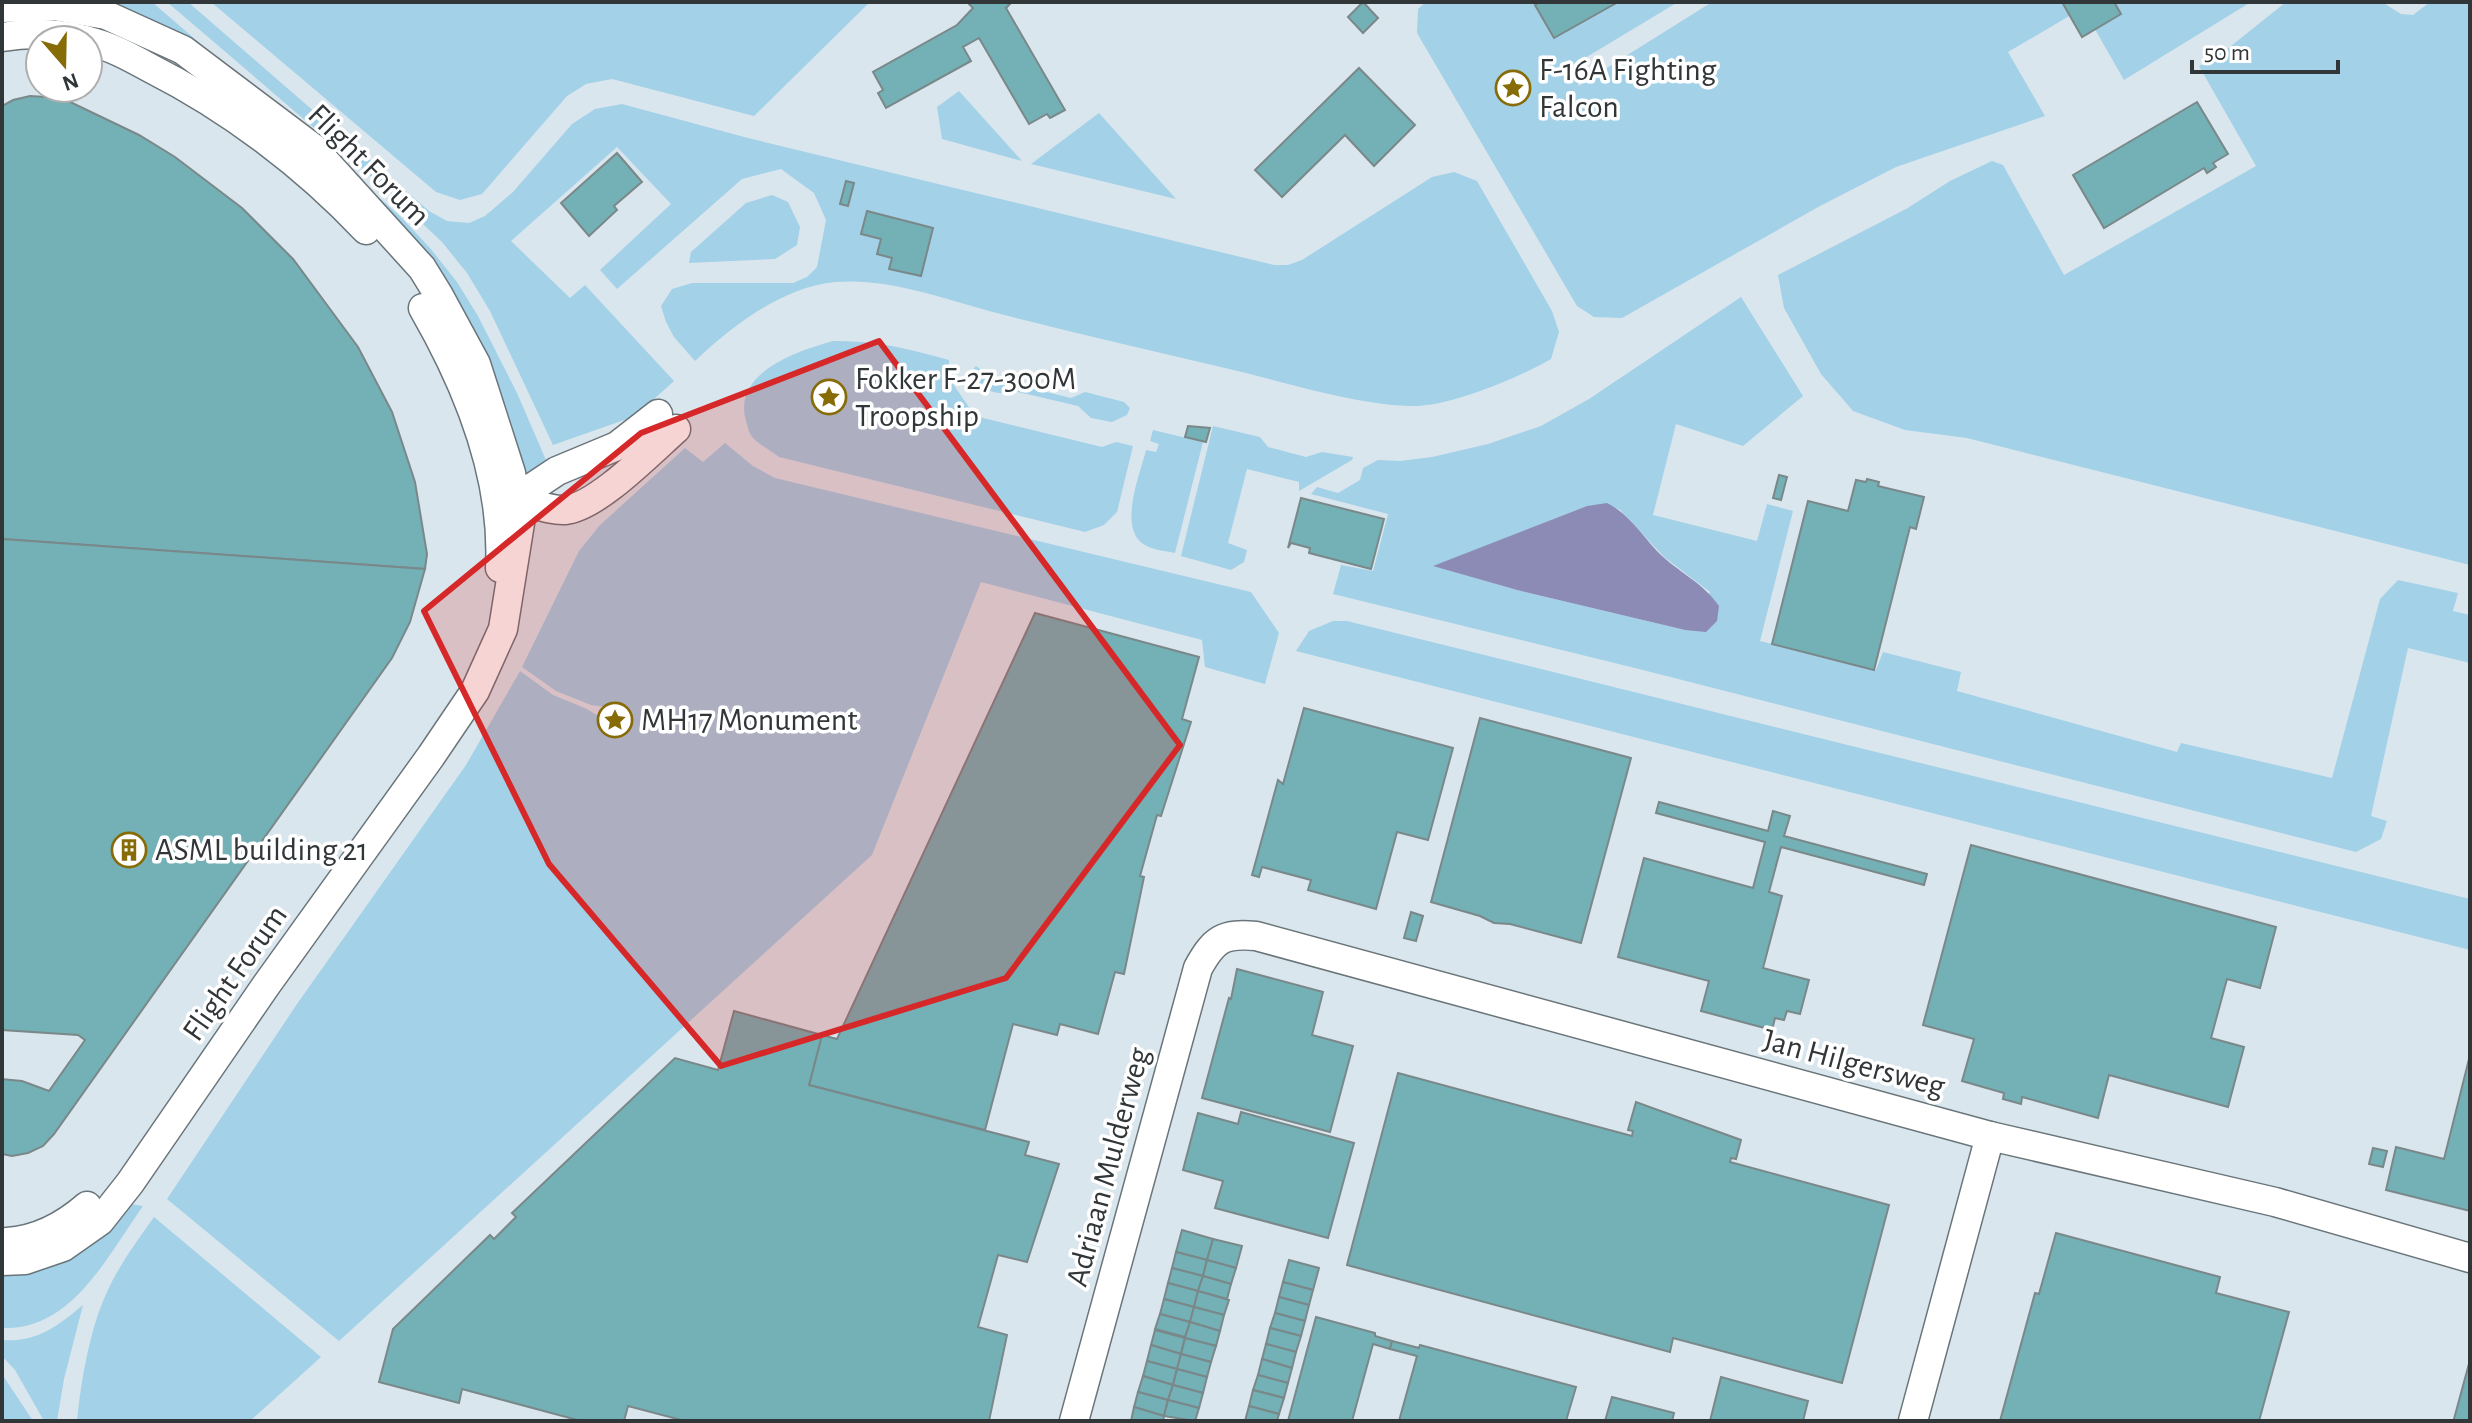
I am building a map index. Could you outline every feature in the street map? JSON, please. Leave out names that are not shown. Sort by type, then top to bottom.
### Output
[{"type":"street","name":"Flight Forum","points":[[2,8],[54,6],[106,15],[183,50],[313,148],[422,268],[476,364],[511,473],[520,523],[495,634],[475,691],[431,756],[100,1221],[63,1247],[25,1260],[2,1261]]},
{"type":"street","name":"Flight Forum","points":[[2,37],[24,33]]},
{"type":"street","name":"Flight Forum","points":[[2,1242],[26,1241],[67,1223],[95,1199],[130,1159],[450,706],[495,634],[498,600],[501,552],[497,501],[484,446],[466,393],[401,270],[363,227],[252,130],[172,80],[104,47]]},
{"type":"street","name":"Flight Forum","points":[[172,80],[228,84]]},
{"type":"street","name":"Flight Forum","points":[[228,84],[252,130]]},
{"type":"street","name":"Flight Forum","points":[[388,255],[422,268]]},
{"type":"street","name":"Flight Forum","points":[[422,268],[422,307]]},
{"type":"street","points":[[667,422],[615,484],[575,507],[563,510],[515,499],[557,471],[667,422]]},
{"type":"street","name":"Jan Hilgersweg","points":[[1222,938],[1238,934],[1256,936],[1990,1136],[2275,1202],[2470,1258]]},
{"type":"street","name":"Adriaan Mulderweg","points":[[1074,1421],[1198,968],[1212,945],[1222,938]]},
{"type":"street","points":[[1913,1421],[1990,1136]]},
{"type":"highlighted area","points":[[879,341],[1180,745],[1006,978],[721,1066],[549,864],[424,611],[641,433]]},
{"type":"shaded area","points":[[93,2],[152,2],[399,215],[457,282],[478,316],[517,393],[549,467],[530,478],[518,466],[496,401],[342,170]]},
{"type":"shaded area","points":[[167,2],[188,2],[429,211],[447,221],[469,223],[485,216],[513,192],[572,124],[595,109],[622,104],[748,138],[1274,265],[1288,265],[1302,260],[1432,177],[1454,172],[1477,181],[1552,311],[1559,332],[1551,359],[1537,367],[1462,397],[1409,406],[1325,393],[913,290],[874,283],[835,282],[815,285],[777,300],[741,322],[695,361],[674,337],[666,322],[661,306],[672,289],[692,283],[793,283],[807,277],[817,267],[826,220],[814,193],[781,169],[742,179],[617,289],[600,270],[671,204],[617,147],[511,241],[570,298],[585,285],[674,381],[627,419],[553,445],[490,311],[467,273],[442,242],[388,191]]},
{"type":"shaded area","points":[[211,2],[870,2],[754,116],[612,79],[586,84],[567,96],[482,194],[460,200],[436,192]]},
{"type":"shaded area","points":[[1426,2],[1678,2],[1585,58],[1578,86],[1712,2],[2093,2],[2008,52],[2045,116],[1896,167],[1820,206],[1622,318],[1594,317],[1577,306],[1417,33],[1418,9]]},
{"type":"shaded area","points":[[2105,2],[2251,2],[2124,80],[2092,24]]},
{"type":"shaded area","points":[[2286,2],[2382,2],[2401,14],[2413,15],[2430,2],[2470,2],[2470,565],[1967,438],[1905,430],[1853,411],[1821,374],[1784,308],[1778,275],[1992,161],[2003,165],[2064,275],[2256,166],[2199,66],[2226,50]]},
{"type":"shaded area","points":[[959,91],[1022,161],[942,139],[937,107]]},
{"type":"shaded area","points":[[1099,113],[1176,199],[1031,164]]},
{"type":"shaded area","points":[[772,195],[788,202],[800,227],[797,245],[775,259],[689,263],[691,252],[746,203]]},
{"type":"shaded area","points":[[1741,297],[1803,396],[1743,446],[1676,424],[1653,515],[1757,541],[1767,504],[1793,511],[1760,641],[1876,670],[1883,652],[1961,672],[1957,691],[2177,752],[2181,743],[2332,778],[2380,599],[2398,580],[2458,593],[2453,611],[2470,615],[2470,663],[2408,648],[2371,816],[2387,821],[2381,839],[2356,852],[1333,594],[1341,565],[1373,571],[1388,514],[1311,494],[1317,487],[1338,493],[1360,480],[1363,468],[1378,460],[1432,457],[1488,444],[1541,426],[1589,399]],"holes":[[[1607,504],[1620,510],[1664,557],[1710,592],[1685,630],[1517,590],[1434,566],[1587,506]]]},
{"type":"shaded area","points":[[833,341],[892,346],[949,360],[949,378],[975,416],[1102,447],[1116,442],[1133,446],[1117,512],[1104,525],[1085,532],[779,457],[756,441],[750,432],[744,404],[749,389],[771,366]]},
{"type":"shaded area","points":[[976,366],[993,379],[1071,398],[1085,392],[1124,402],[1130,408],[1127,415],[1112,422],[1091,418],[1078,406],[1014,391],[991,391],[971,378]]},
{"type":"shaded area","points":[[1213,426],[1260,437],[1268,447],[1306,457],[1322,452],[1353,457],[1299,491],[1299,482],[1247,469],[1228,543],[1247,550],[1244,562],[1231,570],[1181,556]]},
{"type":"shaded area","points":[[1153,430],[1203,442],[1175,553],[1145,545],[1132,527],[1133,501],[1146,450],[1156,452],[1159,444],[1150,441]]},
{"type":"shaded area","points":[[725,443],[753,466],[775,478],[1251,592],[1279,633],[1265,684],[1205,667],[1202,640],[981,582],[872,855],[339,1341],[167,1199],[297,1004],[466,765],[520,671],[553,695],[587,709],[613,725],[619,724],[621,719],[613,708],[591,705],[556,691],[522,667],[579,551],[600,525],[685,448],[703,462]]},
{"type":"shaded area","points":[[1607,503],[1623,514],[1662,556],[1713,598],[1719,606],[1717,621],[1706,632],[1685,630],[1517,590],[1433,566],[1587,506]]},
{"type":"shaded area","points":[[1333,621],[1347,621],[2470,899],[2470,950],[1296,651],[1309,631]]},
{"type":"shaded area","points":[[130,1204],[143,1206],[101,1267],[68,1304],[49,1317],[27,1326],[2,1328],[2,1267]]},
{"type":"shaded area","points":[[154,1217],[321,1357],[250,1421],[77,1421],[87,1355],[101,1306],[123,1263]]},
{"type":"shaded area","points":[[83,1305],[57,1421],[44,1421],[15,1370],[2,1356],[2,1340],[36,1336]]},
{"type":"shaded area","points":[[2,1374],[33,1421],[2,1421]]},
{"type":"building","points":[[967,2],[1012,2],[1006,8],[1065,110],[1050,118],[1047,114],[1029,124],[979,38],[963,47],[971,61],[886,108],[878,93],[883,90],[873,72],[957,25],[973,8]]},
{"type":"building","points":[[1363,2],[1378,18],[1363,33],[1348,17]]},
{"type":"building","points":[[1540,2],[1618,2],[1554,38],[1535,5]]},
{"type":"building","points":[[2062,2],[2114,2],[2121,14],[2082,37]]},
{"type":"building","points":[[1359,68],[1415,125],[1374,166],[1345,135],[1282,197],[1255,170]]},
{"type":"building","points":[[24,97],[24,104],[74,104],[139,135],[175,157],[242,208],[293,259],[358,347],[392,412],[415,482],[427,554],[425,569],[2,539],[2,106]]},
{"type":"building","points":[[2197,102],[2228,154],[2213,163],[2216,167],[2207,173],[2204,168],[2104,228],[2073,175]]},
{"type":"building","points":[[617,153],[642,182],[614,206],[617,210],[589,236],[561,203]]},
{"type":"building","points":[[846,181],[854,183],[848,206],[840,204]]},
{"type":"building","points":[[867,211],[933,228],[921,276],[889,269],[892,258],[877,254],[881,239],[861,234]]},
{"type":"building","points":[[1188,426],[1210,428],[1206,442],[1185,437]]},
{"type":"building","points":[[1779,475],[1787,477],[1781,500],[1773,498]]},
{"type":"building","points":[[1867,479],[1879,482],[1878,486],[1924,497],[1916,529],[1910,527],[1874,670],[1772,644],[1808,501],[1848,511],[1856,480],[1866,482]]},
{"type":"building","points":[[1301,498],[1384,519],[1371,569],[1309,553],[1310,548],[1291,543],[1288,548]]},
{"type":"building","name":"ASML building 21","points":[[2,539],[425,569],[410,622],[392,658],[54,1134],[43,1146],[12,1156],[2,1154],[2,1079],[22,1081],[49,1091],[85,1040],[78,1035],[2,1030]]},
{"type":"building","points":[[1035,613],[1199,657],[1182,719],[1191,722],[1161,816],[1157,815],[1140,876],[1144,877],[1124,974],[1115,972],[1098,1034],[1060,1024],[1057,1035],[1013,1024],[985,1130],[809,1085],[822,1035],[837,1039]]},
{"type":"building","points":[[1304,708],[1453,748],[1428,840],[1397,832],[1376,909],[1308,890],[1311,880],[1262,867],[1259,877],[1252,875],[1278,780],[1283,784]]},
{"type":"building","points":[[1480,718],[1631,758],[1581,943],[1510,924],[1494,923],[1431,902]]},
{"type":"building","points":[[1659,802],[1768,831],[1773,811],[1790,816],[1784,836],[1927,874],[1924,885],[1781,847],[1769,892],[1782,896],[1763,968],[1809,980],[1800,1014],[1787,1011],[1784,1020],[1775,1018],[1772,1030],[1701,1011],[1709,981],[1618,957],[1644,858],[1753,888],[1765,842],[1656,813]]},
{"type":"building","points":[[1971,845],[2276,927],[2260,988],[2227,979],[2211,1038],[2244,1047],[2228,1107],[2109,1075],[2098,1118],[2022,1097],[2021,1104],[2003,1099],[2004,1093],[1962,1081],[1974,1039],[1923,1025]]},
{"type":"building","points":[[1411,912],[1423,916],[1416,941],[1404,938]]},
{"type":"building","points":[[1237,969],[1323,992],[1312,1035],[1353,1046],[1330,1132],[1202,1098]]},
{"type":"building","points":[[734,1011],[822,1035],[809,1085],[1029,1142],[1025,1155],[1059,1164],[1027,1262],[998,1255],[978,1327],[1007,1335],[989,1421],[685,1421],[628,1406],[624,1421],[581,1421],[462,1389],[459,1403],[379,1382],[393,1329],[490,1235],[494,1239],[516,1217],[512,1213],[675,1058],[718,1070]]},
{"type":"building","points":[[2470,1055],[2470,1211],[2386,1190],[2396,1147],[2444,1159]]},
{"type":"building","points":[[1398,1073],[1632,1136],[1633,1131],[1628,1130],[1636,1102],[1741,1140],[1736,1159],[1731,1158],[1730,1162],[1889,1205],[1842,1383],[1673,1338],[1670,1352],[1347,1265]]},
{"type":"building","points":[[1241,1112],[1354,1143],[1328,1238],[1215,1208],[1223,1181],[1183,1170],[1198,1113],[1238,1124]]},
{"type":"building","points":[[2373,1148],[2387,1151],[2383,1167],[2369,1164]]},
{"type":"building","points":[[1182,1230],[1213,1239],[1207,1260],[1176,1252]]},
{"type":"building","points":[[2056,1233],[2220,1277],[2216,1293],[2289,1312],[2259,1421],[2000,1421],[2035,1293],[2039,1294]]},
{"type":"building","points":[[1213,1239],[1242,1246],[1236,1268],[1207,1260]]},
{"type":"building","points":[[1176,1252],[1207,1260],[1203,1276],[1172,1268]]},
{"type":"building","points":[[1207,1260],[1236,1268],[1231,1284],[1203,1276]]},
{"type":"building","points":[[1289,1260],[1319,1268],[1313,1290],[1283,1282]]},
{"type":"building","points":[[1172,1268],[1203,1276],[1198,1291],[1168,1283]]},
{"type":"building","points":[[1203,1276],[1231,1284],[1227,1299],[1198,1291]]},
{"type":"building","points":[[1283,1282],[1313,1290],[1309,1305],[1279,1297]]},
{"type":"building","points":[[1168,1283],[1198,1291],[1194,1307],[1164,1299]]},
{"type":"building","points":[[1198,1291],[1229,1300],[1224,1315],[1194,1307]]},
{"type":"building","points":[[1279,1297],[1309,1305],[1305,1321],[1275,1313]]},
{"type":"building","points":[[1164,1299],[1194,1307],[1190,1322],[1160,1314]]},
{"type":"building","points":[[1194,1307],[1224,1315],[1220,1331],[1190,1322]]},
{"type":"building","points":[[1275,1313],[1305,1321],[1301,1336],[1270,1328]]},
{"type":"building","points":[[1160,1314],[1190,1322],[1185,1337],[1155,1329]]},
{"type":"building","points":[[1316,1317],[1375,1333],[1375,1336],[1392,1341],[1390,1349],[1373,1344],[1352,1421],[1288,1421]]},
{"type":"building","points":[[1190,1322],[1220,1331],[1216,1346],[1185,1338]]},
{"type":"building","points":[[1270,1328],[1301,1336],[1296,1352],[1266,1344]]},
{"type":"building","points":[[1155,1330],[1185,1338],[1181,1354],[1151,1345]]},
{"type":"building","points":[[1185,1338],[1216,1346],[1211,1362],[1181,1354]]},
{"type":"building","points":[[1392,1341],[1419,1348],[1420,1345],[1576,1387],[1566,1421],[1399,1421],[1417,1356],[1390,1349]]},
{"type":"building","points":[[1266,1344],[1296,1352],[1292,1368],[1262,1359]]},
{"type":"building","points":[[1151,1345],[1181,1354],[1177,1369],[1147,1361]]},
{"type":"building","points":[[1181,1354],[1211,1362],[1207,1377],[1177,1369]]},
{"type":"building","points":[[1262,1359],[1292,1368],[1288,1383],[1258,1375]]},
{"type":"building","points":[[2470,1360],[2470,1421],[2454,1421],[2454,1419]]},
{"type":"building","points":[[1147,1361],[1177,1369],[1173,1385],[1143,1376]]},
{"type":"building","points":[[1177,1369],[1207,1377],[1203,1393],[1173,1385]]},
{"type":"building","points":[[1258,1375],[1288,1383],[1284,1398],[1253,1390]]},
{"type":"building","points":[[1143,1376],[1173,1385],[1168,1400],[1138,1392]]},
{"type":"building","points":[[1721,1377],[1808,1401],[1803,1421],[1710,1421]]},
{"type":"building","points":[[1173,1385],[1203,1393],[1199,1408],[1168,1400]]},
{"type":"building","points":[[1253,1390],[1284,1398],[1279,1414],[1249,1406]]},
{"type":"building","points":[[1138,1392],[1168,1400],[1164,1416],[1134,1407]]},
{"type":"building","points":[[1612,1397],[1674,1413],[1672,1421],[1605,1421]]},
{"type":"building","points":[[1168,1400],[1199,1408],[1195,1421],[1164,1416]]},
{"type":"building","points":[[1249,1406],[1279,1414],[1277,1421],[1245,1421]]},
{"type":"building","points":[[1134,1407],[1164,1416],[1163,1421],[1131,1421]]},
{"type":"place","name":"F-16A Fighting Falcon","points":[[1513,88]]},
{"type":"place","name":"Fokker F-27-300M Troopship","points":[[829,397]]},
{"type":"place","name":"MH17 Monument","points":[[615,720]]},
{"type":"place","name":"ASML building 21","points":[[129,850]]}]
